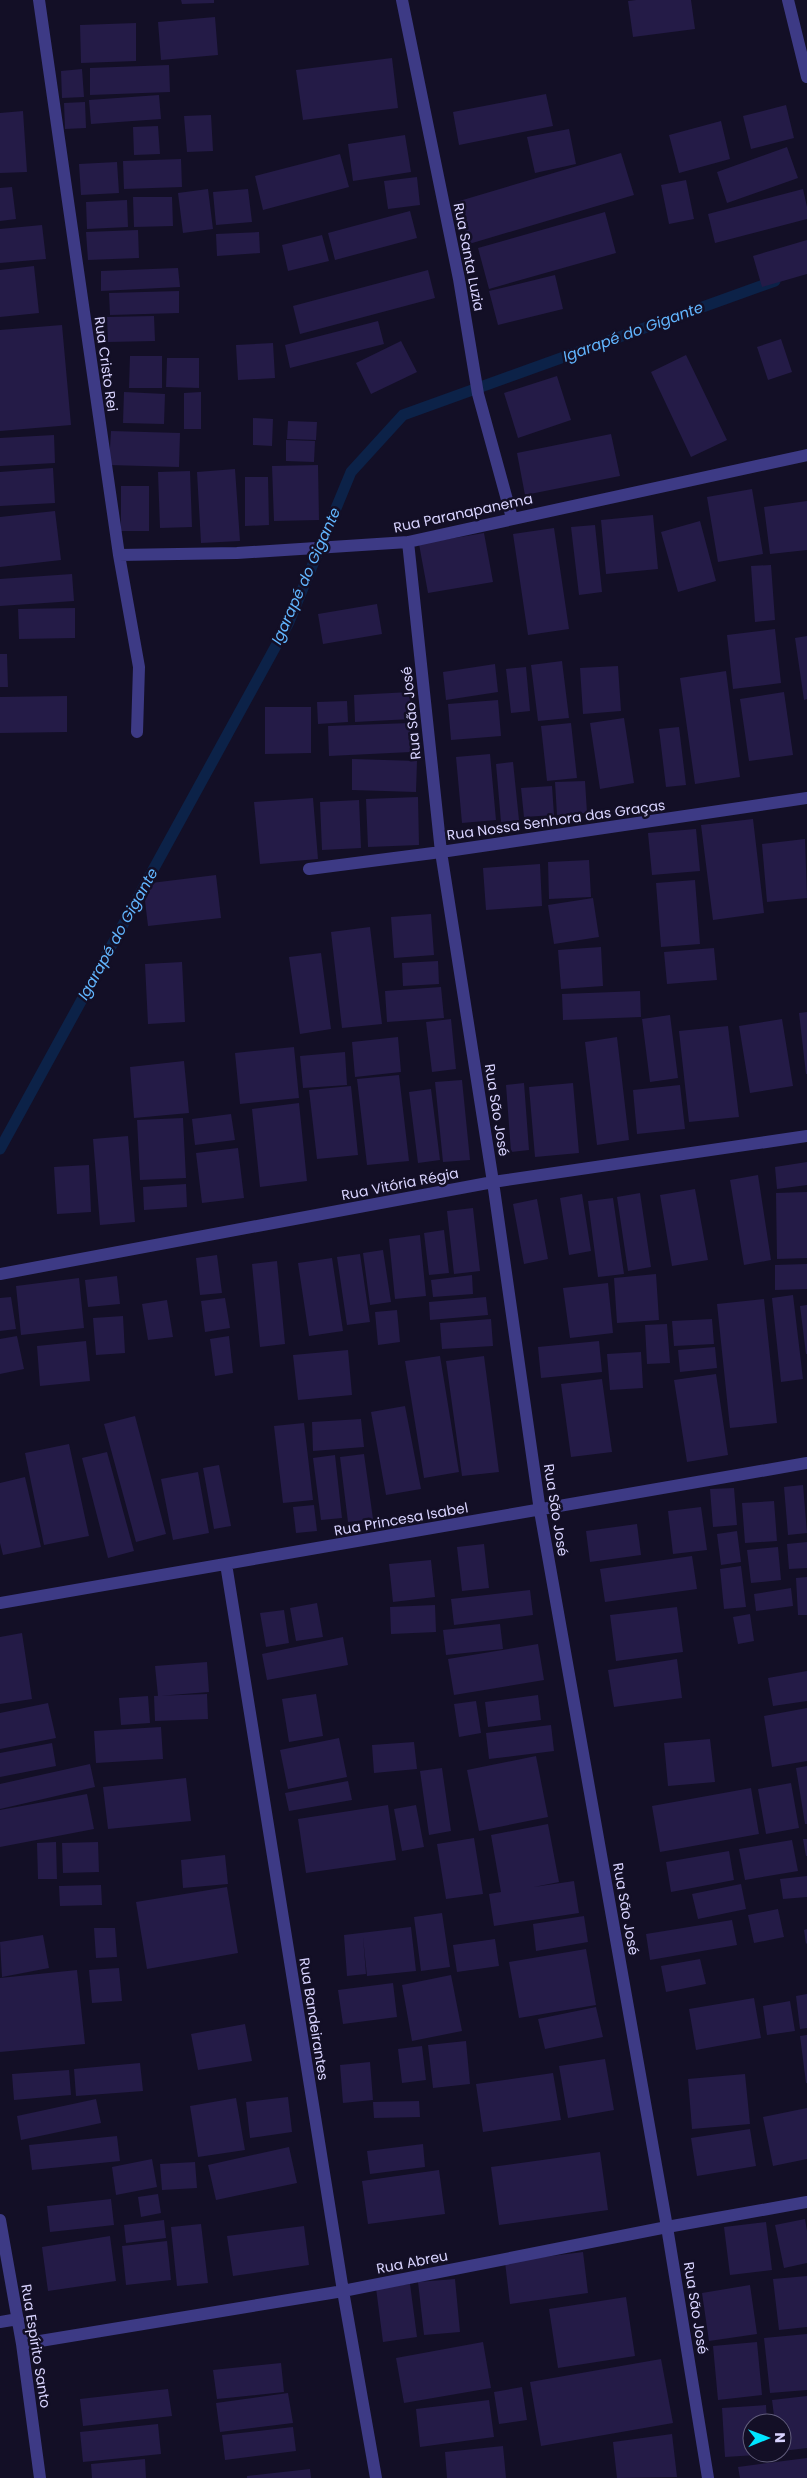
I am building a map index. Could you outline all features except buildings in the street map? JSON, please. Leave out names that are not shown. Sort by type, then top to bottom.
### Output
[{"type":"street","name":"Rua Cristo Rei","points":[[39,0],[119,555],[139,667],[137,732]]},
{"type":"street","name":"Rua Santa Luzia","points":[[402,0],[459,279],[478,394],[512,518]]},
{"type":"street","points":[[788,0],[807,77]]},
{"type":"street","name":"Rua Paranapanema","points":[[119,555],[257,552],[408,542],[807,455]]},
{"type":"street","name":"Rua São José","points":[[408,542],[441,852],[493,1182],[540,1511],[667,2227],[708,2478]]},
{"type":"street","name":"Rua Nossa Senhora das Graças","points":[[308,868],[441,852],[807,798]]},
{"type":"street","name":"Rua Vitória Régia","points":[[0,1274],[493,1182],[807,1136]]},
{"type":"street","name":"Rua Princesa Isabel","points":[[0,1603],[540,1511],[807,1463]]},
{"type":"street","name":"Rua Bandeirantes","points":[[226,1564],[342,2292],[376,2478]]},
{"type":"street","name":"Rua Abreu","points":[[22,2344],[342,2292],[667,2227],[807,2202]]},
{"type":"street","name":"Rua Espírito Santo","points":[[0,2220],[22,2344],[40,2478]]},
{"type":"street","points":[[0,2322],[18,2319]]},
{"type":"waterway","name":"Igarapé do Gigante","points":[[0,1149],[289,622],[351,472],[403,415],[775,281]]}]
